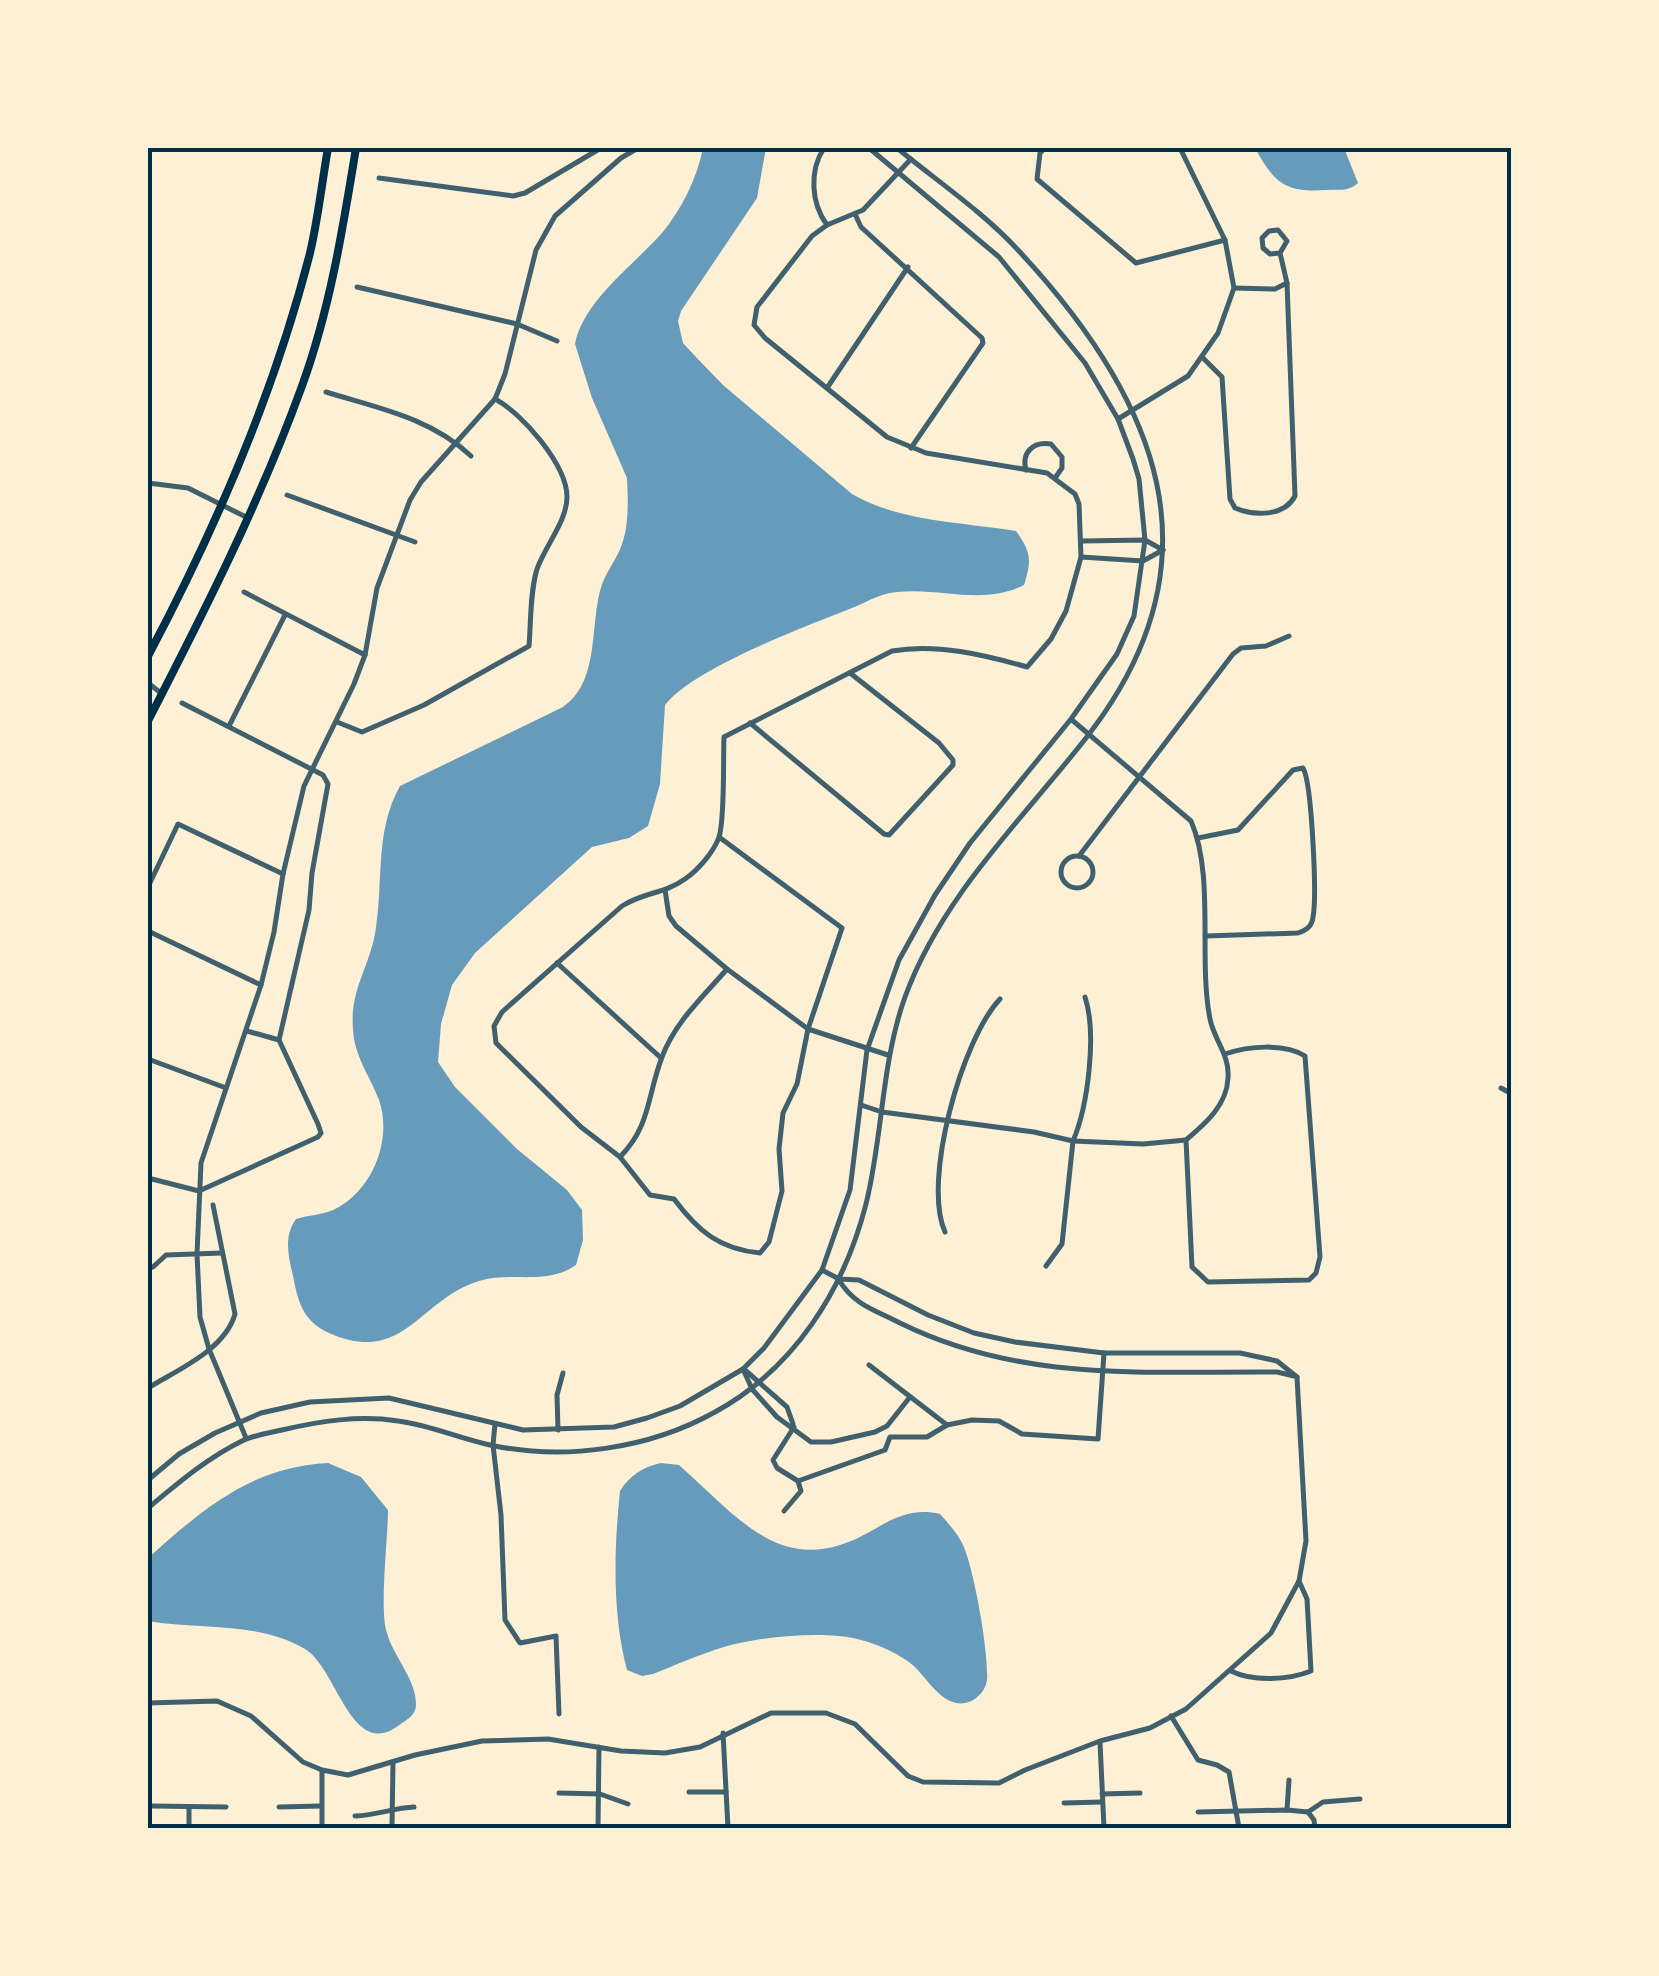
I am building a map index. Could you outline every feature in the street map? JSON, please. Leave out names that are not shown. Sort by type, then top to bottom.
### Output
[{"type":"main road","points":[[148,656],[222,505],[283,349],[311,249],[328,148]]},
{"type":"main road","points":[[148,720],[248,518],[302,386],[338,258],[356,148]]},
{"type":"street","points":[[379,178],[513,196],[525,193],[601,148]]},
{"type":"street","points":[[246,1438],[200,1317],[196,1254],[201,1163],[261,985],[283,874],[311,770],[365,656],[371,608],[396,534],[421,482],[495,399],[505,374],[536,250],[556,216],[621,158],[638,148]]},
{"type":"street","points":[[824,148],[813,192],[819,214],[827,225]]},
{"type":"street","points":[[148,1480],[179,1454],[239,1422],[310,1402],[389,1398],[523,1430],[614,1427],[647,1418],[680,1406],[743,1369],[764,1348],[822,1270],[850,1190],[867,1050],[899,960],[934,895],[970,843],[1071,719],[1117,654],[1134,616],[1145,540],[1138,479],[1118,419],[1084,363],[999,257],[869,148]]},
{"type":"street","points":[[148,1508],[189,1474],[246,1438],[316,1422],[398,1421],[493,1446],[555,1452],[613,1448],[678,1429],[712,1414],[761,1383],[811,1327],[838,1279],[866,1204],[888,1054],[906,996],[930,941],[959,894],[1120,690],[1157,602],[1164,550],[1164,522],[1152,455],[1134,409],[1078,318],[1016,247],[911,159],[897,148],[884,161]]},
{"type":"street","points":[[1045,148],[1040,153],[1037,179],[1136,263],[1225,240]]},
{"type":"street","points":[[1118,419],[1188,376],[1204,358],[1234,288],[1225,240],[1180,148]]},
{"type":"street","points":[[720,837],[842,928],[808,1029],[796,1084],[784,1112],[778,1148],[782,1190],[768,1242],[760,1252],[747,1252],[704,1235],[674,1199],[650,1195],[620,1157],[582,1127],[496,1043],[494,1026],[502,1012],[622,906],[640,894],[665,890],[688,878],[720,837],[724,737],[892,651],[908,648],[983,654],[1027,667],[1051,639],[1066,611],[1082,558],[1075,494],[1047,473],[911,448],[887,436],[765,338],[753,319],[757,307],[812,236],[871,203],[911,159]]},
{"type":"street","points":[[855,214],[861,227],[982,338],[983,343],[911,448]]},
{"type":"street","points":[[1278,230],[1286,236],[1286,246],[1280,253],[1270,254],[1263,248],[1262,238],[1269,231],[1278,230]]},
{"type":"street","points":[[1204,358],[1222,377],[1230,499],[1235,508],[1248,513],[1277,512],[1290,505],[1295,496],[1286,283],[1280,253]]},
{"type":"street","points":[[827,388],[908,267]]},
{"type":"street","points":[[1234,288],[1275,289],[1286,283]]},
{"type":"street","points":[[357,287],[517,324],[558,341]]},
{"type":"street","points":[[326,392],[426,424],[471,456]]},
{"type":"street","points":[[337,722],[362,732],[424,705],[529,646],[536,570],[565,509],[568,494],[532,429],[495,399]]},
{"type":"street","points":[[1026,470],[1024,458],[1030,448],[1046,443],[1062,457],[1062,468],[1055,478]]},
{"type":"street","points":[[148,483],[188,488],[248,518]]},
{"type":"street","points":[[286,495],[415,542]]},
{"type":"street","points":[[1082,541],[1145,540],[1164,550]]},
{"type":"street","points":[[1082,558],[1143,561],[1164,550]]},
{"type":"street","points":[[244,592],[365,656]]},
{"type":"street","points":[[229,726],[285,615]]},
{"type":"street","points":[[1078,856],[1090,862],[1094,874],[1088,884],[1076,888],[1064,883],[1061,871],[1066,860],[1078,856],[1233,654],[1241,648],[1266,646],[1289,636]]},
{"type":"street","points":[[750,723],[889,835],[953,765],[952,755],[850,673]]},
{"type":"street","points":[[148,683],[162,693]]},
{"type":"street","points":[[148,1178],[199,1191],[306,1145],[321,1133],[279,1040],[307,920],[328,784],[323,775],[182,703]]},
{"type":"street","points":[[861,1106],[1073,1141],[1144,1144],[1186,1140],[1209,1120],[1222,1100],[1228,1078],[1225,1054],[1211,1026],[1204,987],[1206,936],[1198,838],[1191,821],[1071,719]]},
{"type":"street","points":[[1198,838],[1238,830],[1292,770],[1303,768],[1309,793],[1313,878],[1313,919],[1308,928],[1298,933],[1206,936]]},
{"type":"street","points":[[148,886],[178,824],[283,874]]},
{"type":"street","points":[[665,890],[669,916],[676,926],[808,1029],[888,1054]]},
{"type":"street","points":[[148,931],[261,985]]},
{"type":"street","points":[[558,963],[662,1058]]},
{"type":"street","points":[[620,1157],[638,1138],[662,1058],[676,1027],[727,969]]},
{"type":"street","points":[[1046,1266],[1062,1244],[1073,1141],[1080,1125],[1092,1017],[1085,997]]},
{"type":"street","points":[[945,1232],[939,1219],[939,1195],[948,1121],[964,1058],[986,1014],[1000,1000]]},
{"type":"street","points":[[247,1031],[279,1040]]},
{"type":"street","points":[[1186,1140],[1192,1268],[1198,1276],[1208,1282],[1309,1280],[1316,1273],[1320,1257],[1305,1056],[1294,1049],[1238,1050],[1225,1054]]},
{"type":"street","points":[[148,1058],[226,1088]]},
{"type":"street","points":[[1501,1088],[1512,1094]]},
{"type":"street","points":[[148,1388],[209,1349],[232,1326],[235,1314],[212,1205]]},
{"type":"street","points":[[153,1267],[166,1254],[222,1253]]},
{"type":"street","points":[[148,1703],[216,1701],[251,1716],[285,1749],[322,1770],[348,1775],[482,1741],[548,1739],[665,1753],[700,1747],[772,1713],[826,1714],[855,1724],[908,1776],[923,1782],[999,1783],[1100,1742],[1150,1728],[1186,1709],[1271,1633],[1299,1581],[1306,1541],[1297,1377],[1277,1361],[1240,1353],[1104,1353],[974,1333],[859,1280],[838,1279],[822,1270]]},
{"type":"street","points":[[838,1279],[850,1298],[919,1332],[965,1350],[1036,1366],[1103,1372],[1276,1372],[1297,1377]]},
{"type":"street","points":[[881,1429],[890,1436],[927,1436],[947,1424],[1000,1421],[1022,1434],[1098,1439],[1104,1353]]},
{"type":"street","points":[[869,1365],[947,1424]]},
{"type":"street","points":[[743,1369],[787,1407],[794,1427]]},
{"type":"street","points":[[743,1369],[752,1390],[777,1418],[811,1442],[831,1442],[881,1429],[910,1396]]},
{"type":"street","points":[[558,1430],[556,1395],[563,1373]]},
{"type":"street","points":[[495,1424],[493,1446],[501,1516],[505,1620],[520,1643],[556,1636],[559,1714]]},
{"type":"street","points":[[794,1427],[773,1460],[777,1468],[798,1480],[885,1450],[890,1436]]},
{"type":"street","points":[[784,1511],[800,1494],[798,1480]]},
{"type":"street","points":[[1231,1670],[1243,1677],[1296,1677],[1311,1671],[1307,1599],[1299,1581]]},
{"type":"street","points":[[1172,1716],[1198,1760],[1217,1764],[1229,1772],[1239,1828]]},
{"type":"street","points":[[724,1734],[728,1828]]},
{"type":"street","points":[[1100,1742],[1104,1828]]},
{"type":"street","points":[[598,1828],[599,1747]]},
{"type":"street","points":[[392,1828],[393,1762]]},
{"type":"street","points":[[322,1770],[322,1828]]},
{"type":"street","points":[[1286,1810],[1289,1780]]},
{"type":"street","points":[[690,1792],[727,1792]]},
{"type":"street","points":[[1102,1794],[1140,1792]]},
{"type":"street","points":[[559,1793],[600,1794],[628,1804]]},
{"type":"street","points":[[1198,1812],[1308,1812],[1322,1802],[1360,1799]]},
{"type":"street","points":[[1064,1804],[1102,1802]]},
{"type":"street","points":[[151,1806],[226,1807]]},
{"type":"street","points":[[189,1806],[189,1828]]},
{"type":"street","points":[[280,1807],[322,1806]]},
{"type":"street","points":[[355,1816],[386,1815],[393,1808],[414,1807]]},
{"type":"street","points":[[1308,1812],[1315,1828]]},
{"type":"water","points":[[703,148],[766,148],[757,198],[681,311],[678,321],[683,343],[723,385],[852,494],[911,516],[1016,531],[1029,556],[1027,576],[1024,585],[993,594],[913,591],[877,597],[723,664],[679,691],[665,705],[660,784],[648,826],[629,838],[592,847],[475,953],[452,985],[441,1024],[438,1062],[455,1087],[517,1149],[567,1190],[582,1210],[583,1240],[576,1265],[541,1277],[479,1281],[458,1290],[393,1336],[354,1341],[321,1329],[306,1314],[295,1286],[288,1243],[296,1219],[333,1210],[359,1191],[381,1148],[383,1115],[356,1048],[353,1015],[375,934],[386,822],[400,786],[563,707],[583,684],[600,591],[625,534],[628,493],[627,478],[592,398],[575,344],[599,298],[676,214],[693,182]]},
{"type":"water","points":[[1255,148],[1344,148],[1358,183],[1343,190],[1291,187],[1268,170]]},
{"type":"water","points":[[328,1463],[361,1477],[388,1510],[385,1622],[416,1704],[410,1717],[382,1733],[368,1731],[356,1722],[316,1659],[287,1640],[248,1630],[148,1621],[148,1558],[168,1540],[209,1507],[252,1482],[300,1466]]},
{"type":"water","points":[[661,1463],[679,1465],[745,1524],[790,1547],[814,1550],[842,1544],[905,1515],[940,1514],[961,1541],[972,1572],[986,1651],[987,1680],[983,1690],[969,1702],[951,1701],[896,1654],[860,1640],[824,1635],[738,1643],[642,1676],[627,1670],[616,1581],[620,1491],[638,1472]]}]
